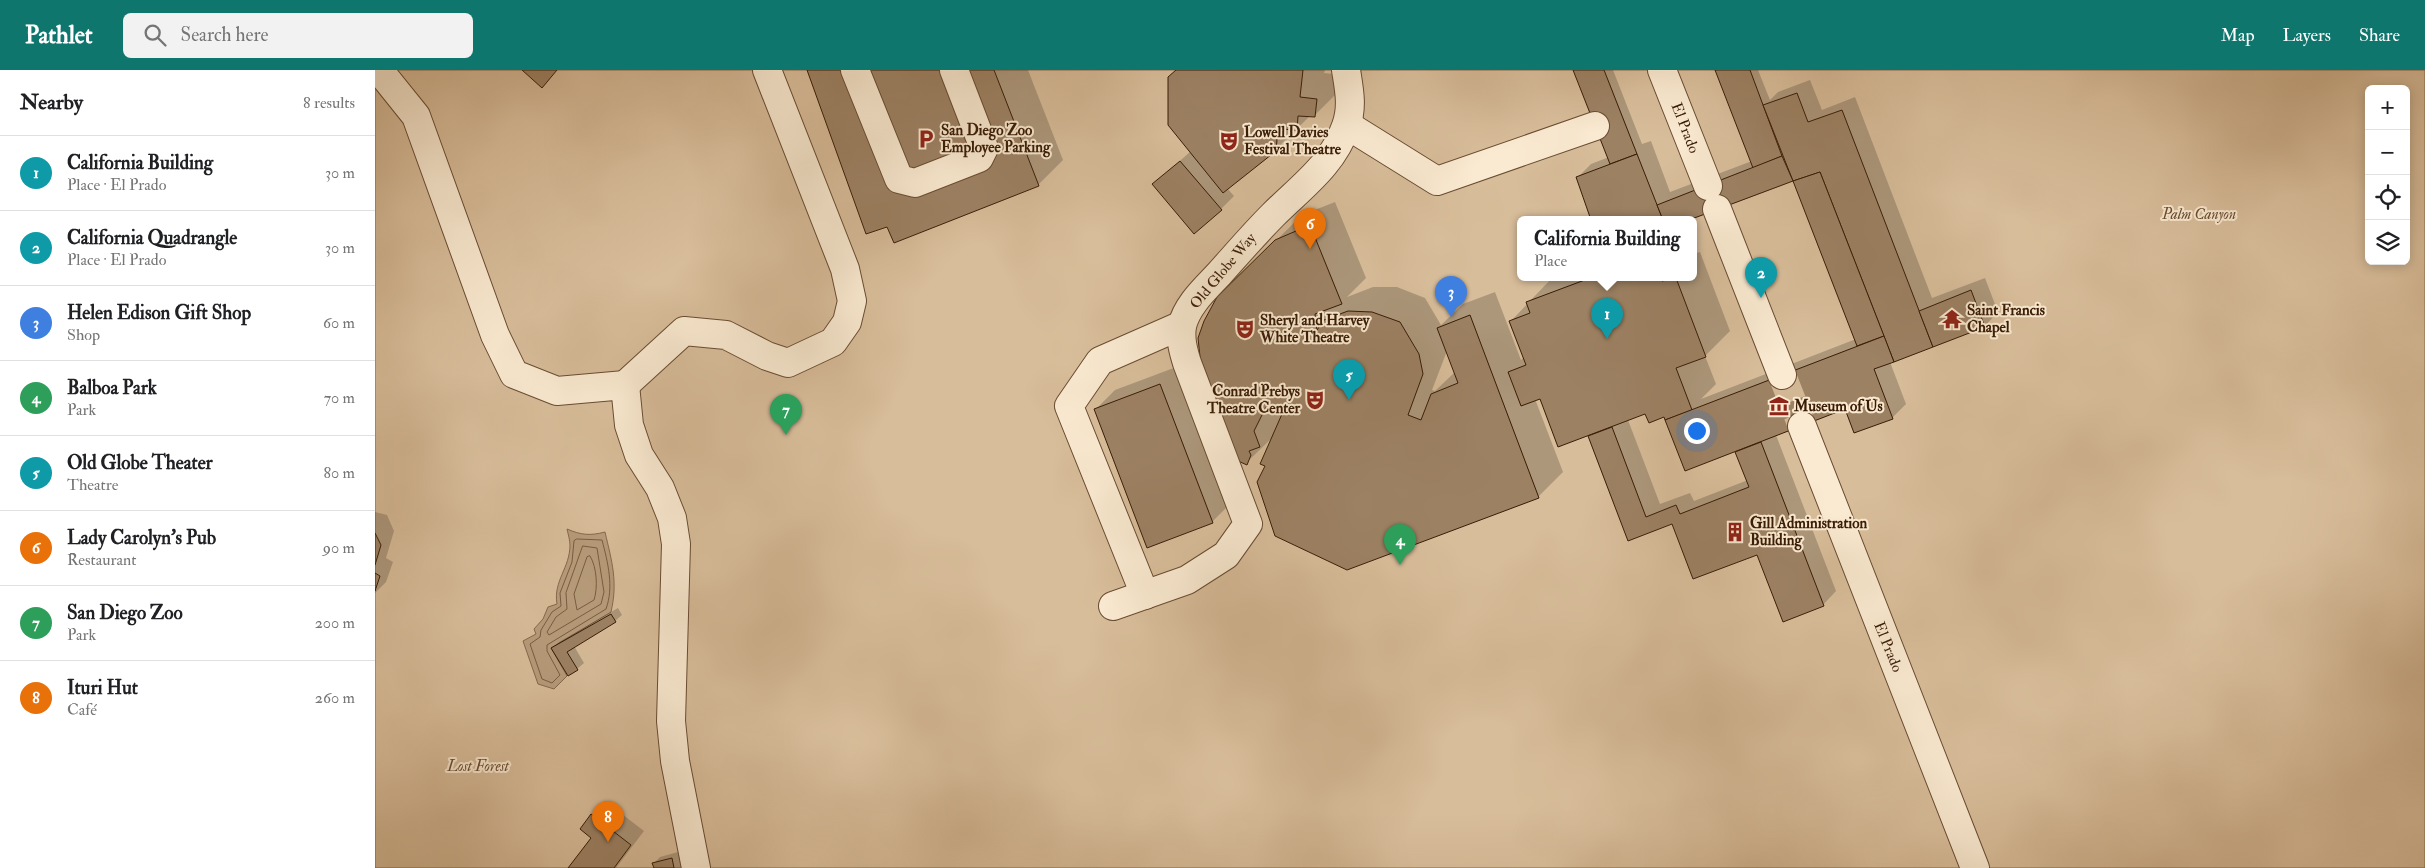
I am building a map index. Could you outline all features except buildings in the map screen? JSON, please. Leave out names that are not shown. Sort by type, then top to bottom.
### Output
[{"type":"street","points":[[379,70],[417,116],[491,326],[514,374],[557,391],[625,385],[684,331],[725,334],[767,356],[788,364],[833,342],[847,322],[852,301],[845,269],[767,70]]},
{"type":"street","points":[[855,70],[899,179],[915,182],[979,158],[984,148],[955,70]]},
{"type":"street","name":"Old Globe Way","points":[[1145,595],[1187,580],[1216,562],[1226,555],[1248,524],[1187,363],[1181,342],[1183,325],[1190,308],[1200,294],[1255,233],[1321,171],[1336,151],[1347,125],[1351,106],[1346,70]]},
{"type":"street","name":"El Prado","points":[[1662,70],[1782,375]]},
{"type":"street","points":[[1347,125],[1437,181],[1595,126]]},
{"type":"street","points":[[1113,606],[1145,595],[1069,406],[1100,361],[1183,325]]},
{"type":"street","points":[[625,385],[629,425],[639,455],[660,488],[672,518],[676,544],[671,721],[675,760],[696,868]]},
{"type":"street","name":"El Prado","points":[[1802,426],[1975,868]]},
{"type":"green space","points":[[375,70],[2425,70],[2425,868],[375,868]]},
{"type":"water","points":[[567,529],[586,534],[605,532],[612,563],[614,591],[611,612],[551,648],[567,676],[554,689],[538,684],[523,641],[536,634],[534,629],[543,619],[548,607],[557,604],[557,588],[569,553],[570,543]]},
{"type":"tunnel","points":[[1782,375],[1802,426]]},
{"type":"place","name":"San Diego Zoo Employee Parking","points":[[926,139]]},
{"type":"place","name":"Lowell Davies Festival Theatre","points":[[1229,141]]},
{"type":"place","name":"Lady Carolyn’s Pub","points":[[1310,249]]},
{"type":"place","name":"California Quadrangle","points":[[1761,298]]},
{"type":"place","name":"Helen Edison Gift Shop","points":[[1451,317]]},
{"type":"place","name":"Saint Francis Chapel","points":[[1952,319]]},
{"type":"place","name":"Sheryl and Harvey White Theatre","points":[[1245,329]]},
{"type":"place","name":"California Building","points":[[1607,339]]},
{"type":"place","name":"Conrad Prebys Theatre Center","points":[[1315,400]]},
{"type":"place","name":"Old Globe Theater","points":[[1349,400]]},
{"type":"place","name":"Museum of Us","points":[[1779,406]]},
{"type":"place","name":"San Diego Zoo","points":[[786,435]]},
{"type":"place","name":"Gill Administration Building","points":[[1735,532]]},
{"type":"place","name":"Balboa Park","points":[[1400,565]]},
{"type":"place","name":"Ituri Hut","points":[[608,842]]},
{"type":"park label","name":"Palm Canyon","points":[[2199,214]]},
{"type":"park label","name":"Lost Forest","points":[[478,766]]}]
